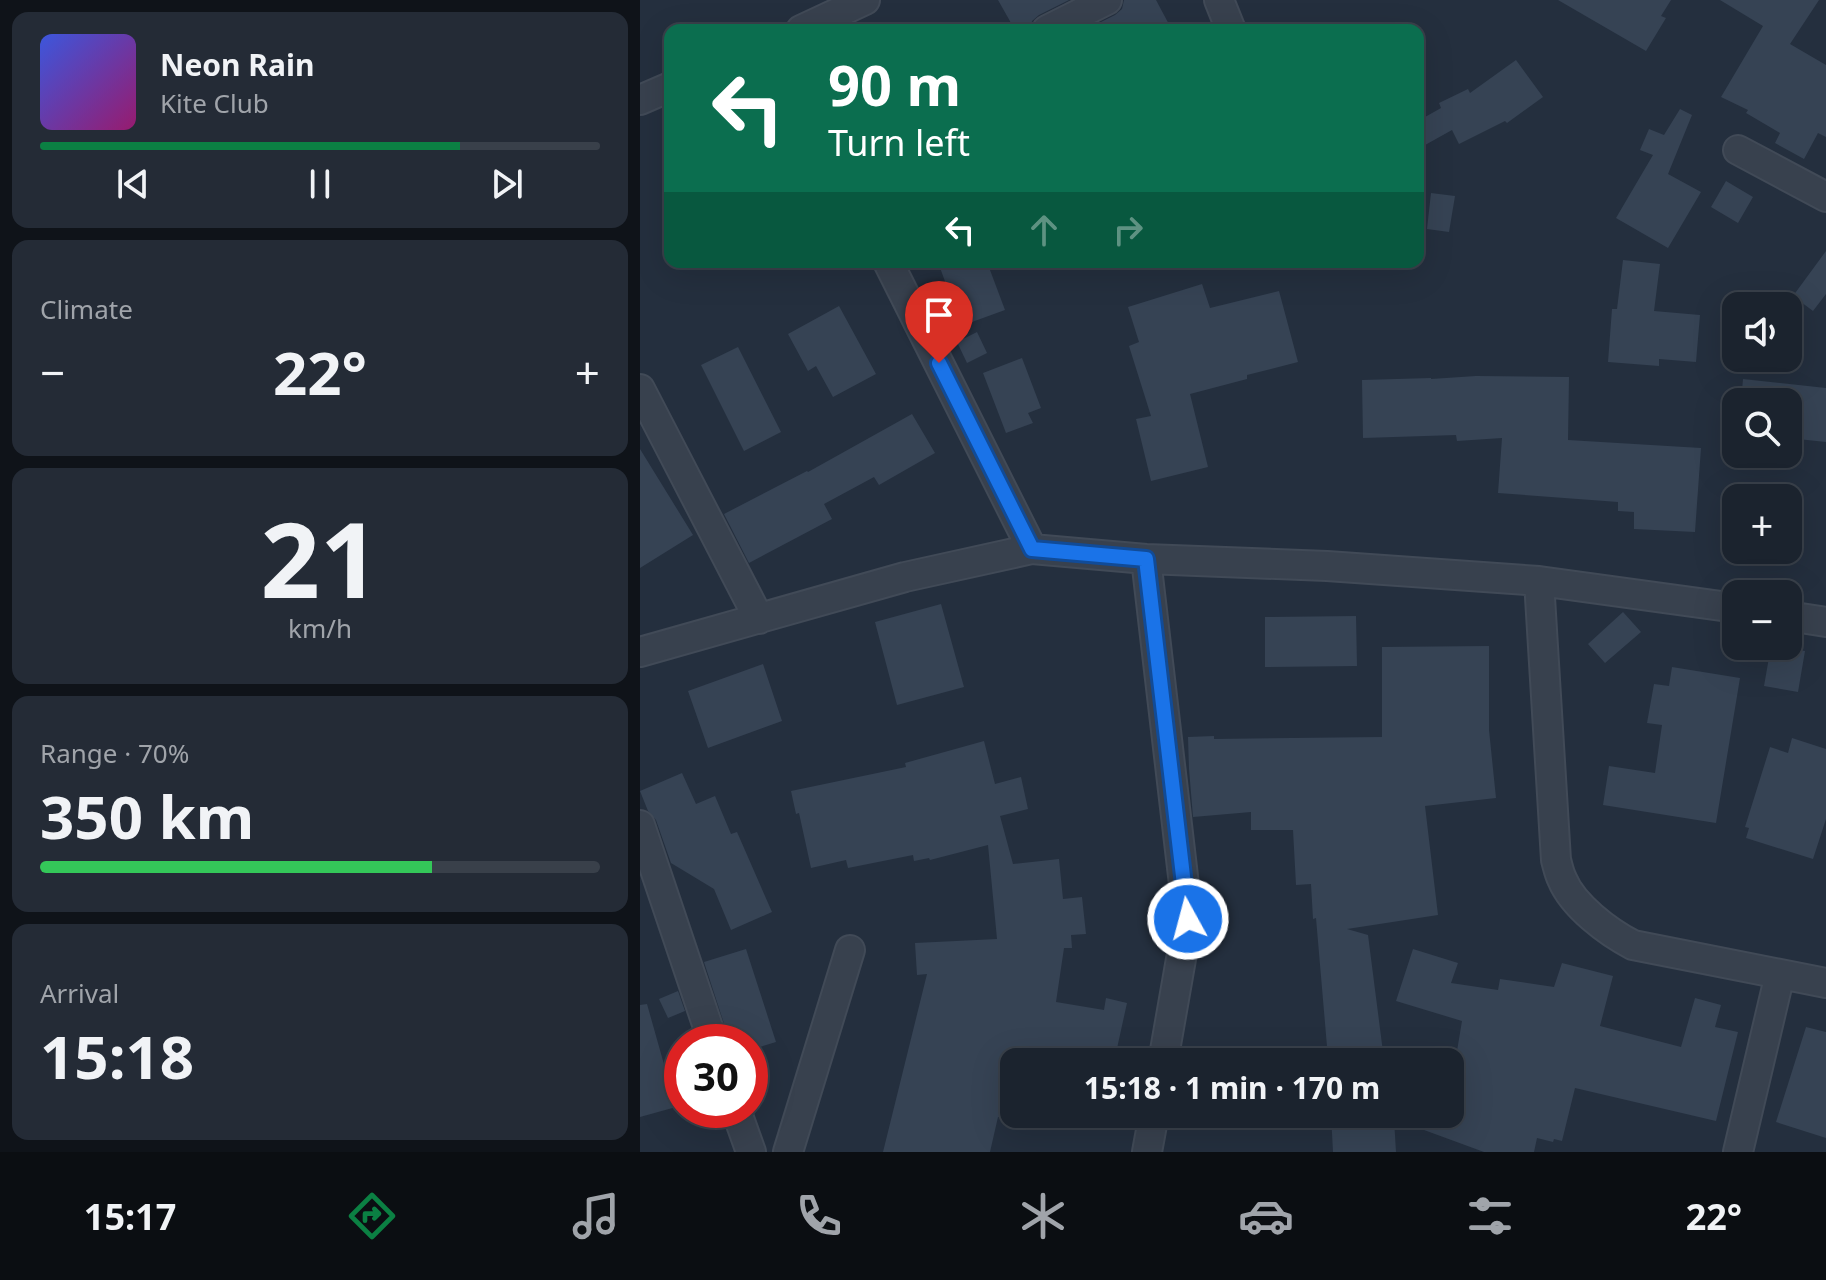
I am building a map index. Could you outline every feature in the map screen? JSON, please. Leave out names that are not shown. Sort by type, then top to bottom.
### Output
[{"type":"street","points":[[814,24],[865,0]]},
{"type":"street","points":[[1059,24],[1107,0]]},
{"type":"street","points":[[1219,0],[1229,24]]},
{"type":"street","points":[[640,100],[664,90]]},
{"type":"street","points":[[1738,150],[1826,197]]},
{"type":"street","points":[[891,268],[1032,549]]},
{"type":"street","points":[[640,389],[759,619]]},
{"type":"street","points":[[640,652],[905,577],[1032,549],[1146,559],[1327,566],[1539,581],[1722,606]]},
{"type":"street","points":[[1146,559],[1188,919],[1165,1048]]},
{"type":"street","points":[[1539,581],[1556,860],[1562,880],[1573,898],[1612,934],[1633,945],[1826,983]]},
{"type":"street","points":[[1802,618],[1826,622]]},
{"type":"street","points":[[640,825],[707,1024]]},
{"type":"street","points":[[788,1152],[850,950]]},
{"type":"street","points":[[1738,1152],[1780,974]]},
{"type":"street","points":[[742,1128],[751,1152]]},
{"type":"street","points":[[1147,1152],[1151,1128]]},
{"type":"building","points":[[998,0],[1069,0],[1039,15],[1031,24],[1012,24]]},
{"type":"building","points":[[1124,0],[1156,0],[1169,24],[1097,24],[1122,9]]},
{"type":"building","points":[[1558,0],[1671,0],[1661,16],[1666,18],[1646,51]]},
{"type":"building","points":[[1720,0],[1819,0],[1790,44],[1826,65],[1826,137],[1818,133],[1804,159],[1775,143],[1780,133],[1746,113],[1748,110],[1721,97],[1763,26]]},
{"type":"building","points":[[1516,60],[1543,97],[1507,123],[1505,121],[1459,144],[1452,130],[1424,146],[1424,118],[1441,108],[1439,103],[1468,89],[1470,93]]},
{"type":"building","points":[[1680,109],[1692,115],[1668,174],[1701,192],[1668,248],[1616,218],[1653,155],[1640,150],[1649,129],[1664,135]]},
{"type":"building","points":[[1726,181],[1753,197],[1738,223],[1711,207]]},
{"type":"building","points":[[1431,193],[1455,196],[1449,232],[1427,229]]},
{"type":"building","points":[[1826,251],[1826,294],[1813,311],[1802,303],[1802,292],[1796,292]]},
{"type":"building","points":[[1623,260],[1660,264],[1654,311],[1700,315],[1696,362],[1659,359],[1659,366],[1608,362],[1612,309],[1617,309]]},
{"type":"building","points":[[940,268],[989,268],[1005,310],[961,326]]},
{"type":"building","points":[[1202,284],[1210,308],[1279,291],[1298,362],[1190,394],[1208,467],[1151,481],[1136,419],[1151,416],[1129,346],[1139,342],[1128,307]]},
{"type":"building","points":[[839,306],[876,374],[833,397],[816,366],[808,371],[788,334]]},
{"type":"building","points":[[977,332],[987,353],[967,363],[957,342]]},
{"type":"building","points":[[738,347],[781,432],[744,451],[701,365]]},
{"type":"building","points":[[1022,358],[1041,408],[1028,413],[1033,423],[1006,433],[983,373]]},
{"type":"building","points":[[1569,377],[1568,440],[1701,448],[1695,532],[1634,529],[1634,512],[1618,511],[1618,502],[1498,493],[1502,438],[1457,441],[1456,435],[1363,438],[1362,380]]},
{"type":"building","points":[[1743,379],[1826,388],[1826,442],[1802,439],[1802,388],[1742,388]]},
{"type":"building","points":[[912,414],[935,453],[879,485],[874,477],[824,504],[832,519],[749,563],[724,514]]},
{"type":"building","points":[[640,449],[693,535],[640,568]]},
{"type":"building","points":[[941,604],[964,687],[897,705],[875,622]]},
{"type":"building","points":[[1623,612],[1641,632],[1605,663],[1588,644]]},
{"type":"building","points":[[1356,616],[1357,666],[1265,667],[1265,617]]},
{"type":"building","points":[[1489,646],[1489,730],[1496,798],[1425,806],[1438,915],[1347,929],[1368,935],[1382,1048],[1327,1048],[1311,884],[1296,885],[1293,830],[1251,830],[1251,812],[1193,817],[1188,737],[1382,737],[1382,647]]},
{"type":"building","points":[[1802,651],[1805,651],[1798,692],[1764,686],[1769,660],[1802,660]]},
{"type":"building","points":[[763,664],[782,721],[708,748],[688,691]]},
{"type":"building","points":[[1672,667],[1740,678],[1716,823],[1603,805],[1609,766],[1655,773],[1662,725],[1647,723],[1654,684],[1669,686]]},
{"type":"building","points":[[1792,738],[1826,749],[1826,819],[1813,859],[1746,838],[1749,828],[1745,827],[1770,747],[1788,753]]},
{"type":"building","points":[[984,741],[995,784],[1021,777],[1028,809],[1000,816],[1013,864],[1059,859],[1063,899],[1082,897],[1086,934],[1071,935],[1072,948],[1064,948],[1056,1002],[1104,1010],[1106,998],[1127,1003],[1117,1048],[1000,1048],[1000,1117],[990,1152],[883,1152],[927,974],[917,975],[915,943],[997,939],[988,845],[930,860],[914,861],[913,855],[848,868],[846,860],[811,868],[799,813],[796,814],[791,791],[906,767],[905,763]]},
{"type":"building","points":[[682,773],[696,804],[715,796],[731,834],[737,832],[772,912],[731,930],[714,889],[671,863],[656,820],[648,811],[640,791]]},
{"type":"building","points":[[746,949],[776,1042],[768,1044],[768,1024],[724,1024],[704,962]]},
{"type":"building","points":[[1413,949],[1458,963],[1451,983],[1498,990],[1500,979],[1554,987],[1562,963],[1613,976],[1600,1026],[1681,1047],[1695,998],[1721,1005],[1715,1027],[1738,1032],[1716,1121],[1575,1088],[1562,1141],[1537,1138],[1534,1152],[1484,1152],[1419,1128],[1464,1128],[1464,1048],[1458,1048],[1462,1021],[1396,1001]]},
{"type":"building","points":[[678,991],[685,1011],[668,1018],[659,999]]},
{"type":"building","points":[[647,1004],[664,1064],[664,1110],[640,1117],[640,1005]]},
{"type":"building","points":[[1806,1027],[1826,1032],[1826,1138],[1776,1122]]},
{"type":"building","points":[[1332,1128],[1395,1128],[1396,1152],[1333,1152]]},
{"type":"route","points":[[939,363],[1032,549],[1146,559],[1188,919]]}]
